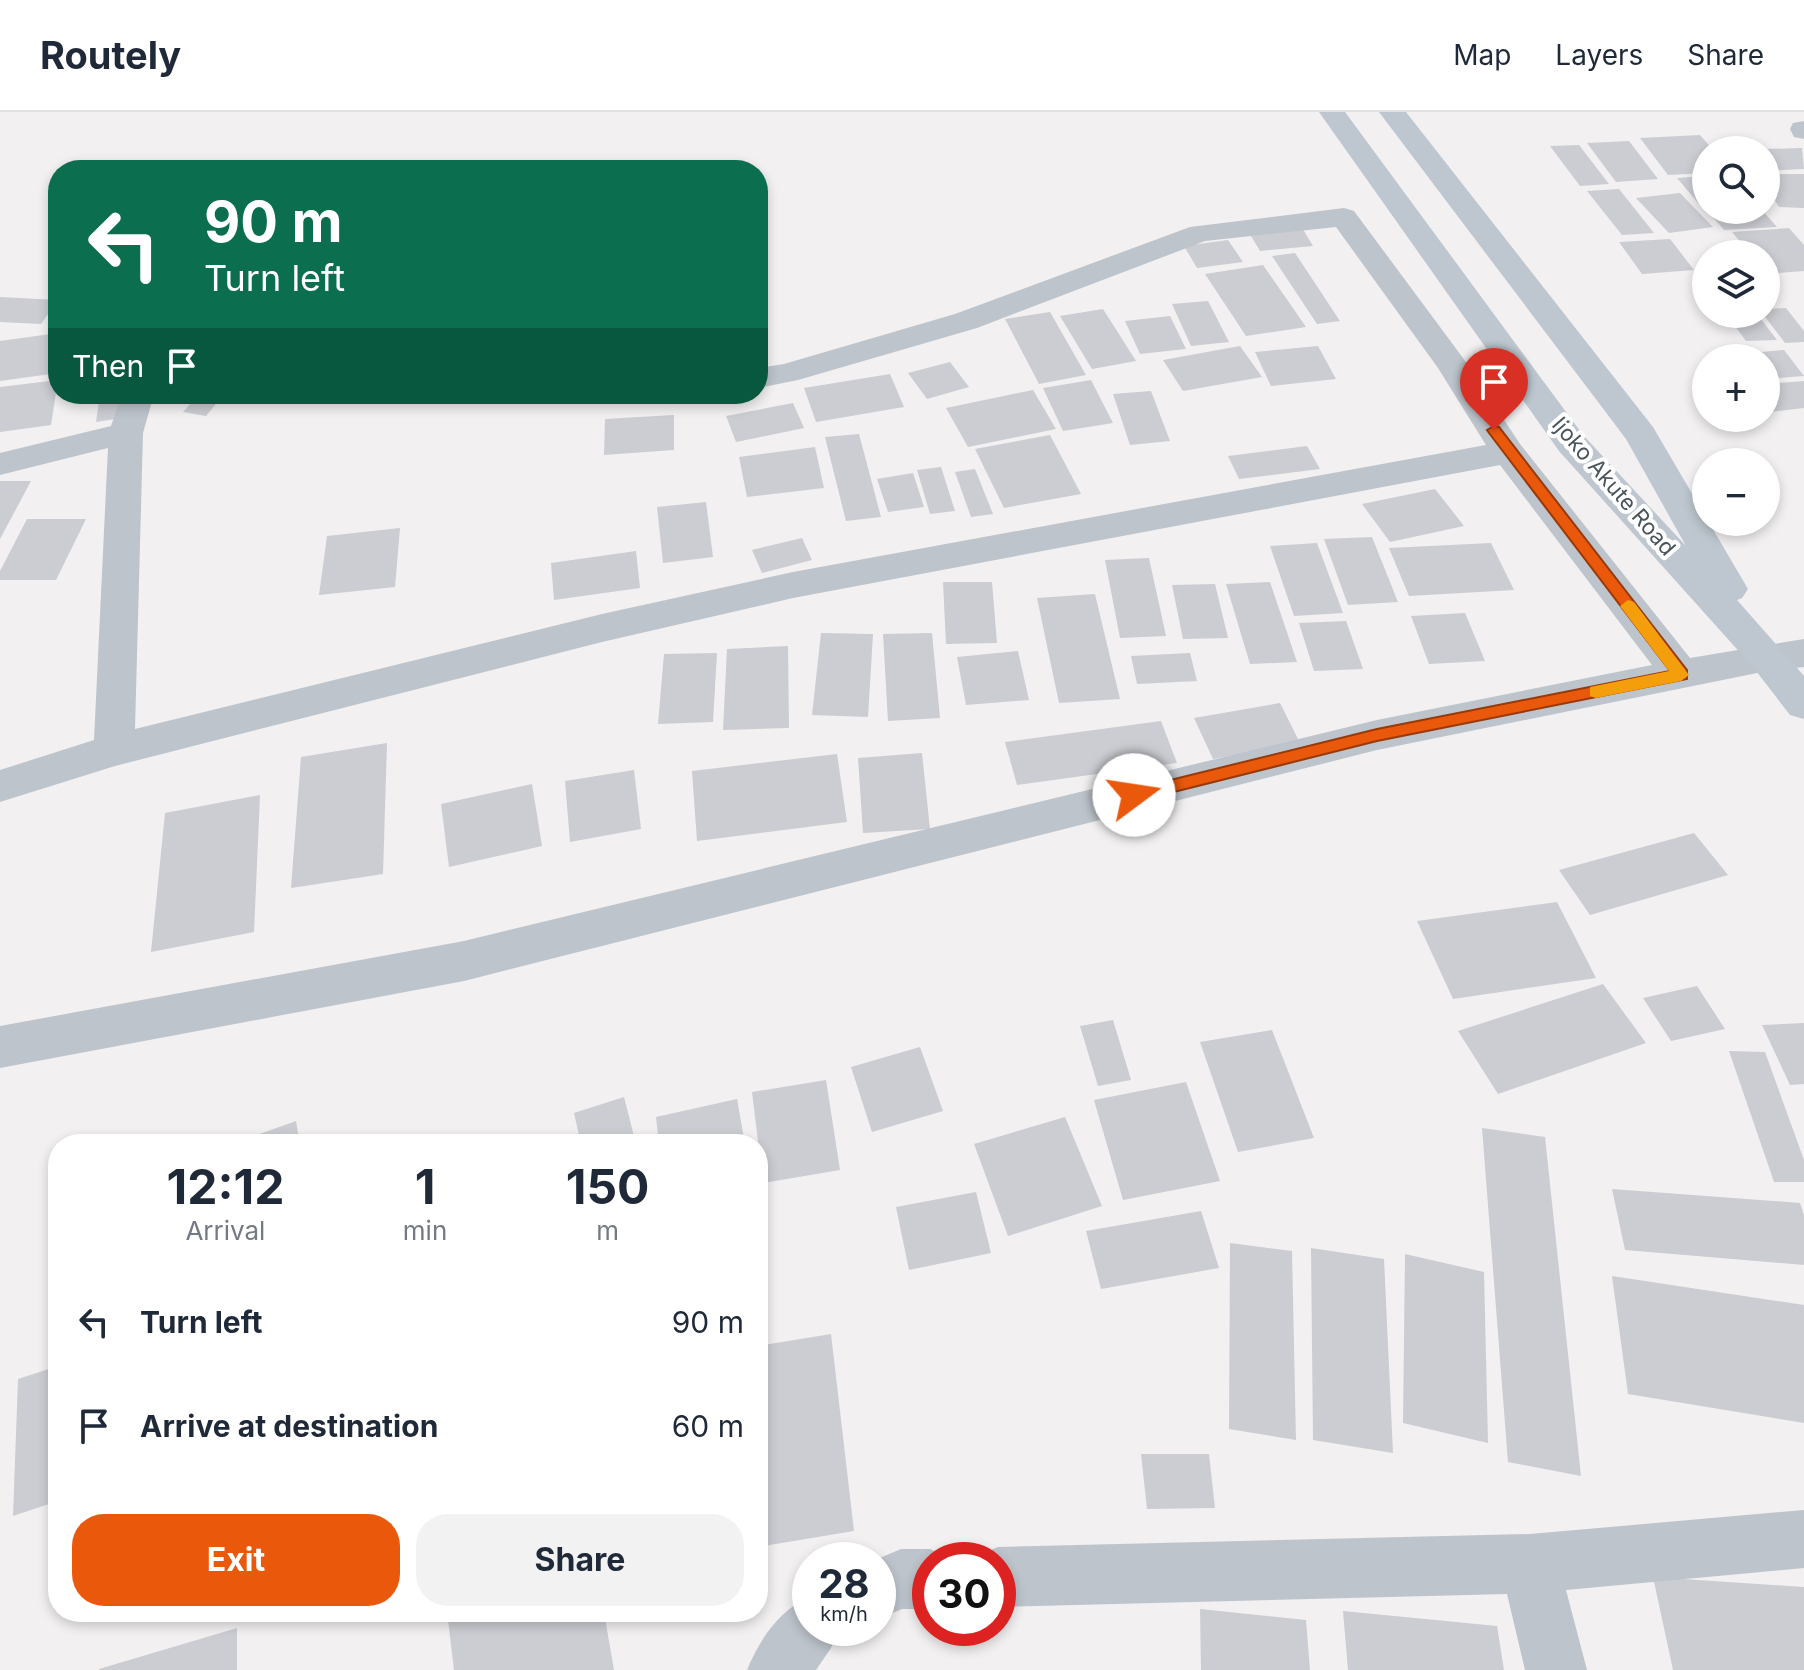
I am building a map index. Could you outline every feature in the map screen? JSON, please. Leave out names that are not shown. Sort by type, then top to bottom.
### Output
[{"type":"main road","name":"Ijoko Akute Road","points":[[1332,112],[1571,443],[1786,655]]},
{"type":"main road","name":"Ijoko Akute Road","points":[[1392,112],[1641,435],[1786,655],[1804,704]]},
{"type":"street","points":[[768,376],[966,321],[1200,233],[1344,217],[1452,365],[1508,452],[1681,675]]},
{"type":"street","points":[[114,750],[126,433],[135,404]]},
{"type":"street","points":[[0,464],[126,433]]},
{"type":"street","points":[[0,786],[114,750],[602,628],[793,585],[1508,452]]},
{"type":"street","points":[[0,1047],[464,961],[1377,735],[1786,655]]},
{"type":"street","points":[[1016,1577],[1530,1564],[1804,1539]]},
{"type":"street","points":[[1530,1564],[1556,1670]]},
{"type":"street","points":[[778,1670],[796,1646]]},
{"type":"building","points":[[1700,135],[1692,136],[1692,174],[1668,175],[1640,138]]},
{"type":"building","points":[[1629,141],[1658,179],[1616,182],[1587,143]]},
{"type":"building","points":[[1579,145],[1609,184],[1580,186],[1550,146]]},
{"type":"building","points":[[1802,148],[1804,169],[1780,170],[1780,149]]},
{"type":"building","points":[[1780,174],[1804,174],[1804,208],[1780,207]]},
{"type":"building","points":[[1692,177],[1692,196],[1677,178]]},
{"type":"building","points":[[1619,189],[1654,233],[1622,235],[1587,191]]},
{"type":"building","points":[[1680,193],[1692,205],[1692,224],[1710,224],[1713,227],[1669,233],[1636,198]]},
{"type":"building","points":[[1719,224],[1774,224],[1777,227],[1724,230]]},
{"type":"building","points":[[1301,226],[1313,246],[1260,251],[1248,231]]},
{"type":"building","points":[[1789,228],[1804,245],[1804,271],[1780,273],[1780,240],[1739,240],[1732,232]]},
{"type":"building","points":[[1670,239],[1692,270],[1642,274],[1619,242]]},
{"type":"building","points":[[1228,240],[1243,262],[1197,268],[1184,246]]},
{"type":"building","points":[[1295,253],[1340,321],[1317,324],[1272,256]]},
{"type":"building","points":[[1263,265],[1306,327],[1246,336],[1205,274]]},
{"type":"building","points":[[0,297],[48,299],[48,314],[41,324],[0,322]]},
{"type":"building","points":[[1208,301],[1229,342],[1191,346],[1172,304]]},
{"type":"building","points":[[1780,308],[1786,308],[1804,331],[1804,342],[1785,343],[1774,328],[1780,328]]},
{"type":"building","points":[[1103,309],[1136,361],[1092,369],[1060,316]]},
{"type":"building","points":[[1050,312],[1086,375],[1039,384],[1005,319]]},
{"type":"building","points":[[1170,316],[1186,349],[1140,354],[1125,321]]},
{"type":"building","points":[[1736,328],[1768,328],[1777,340],[1746,341]]},
{"type":"building","points":[[48,334],[48,374],[0,381],[0,341]]},
{"type":"building","points":[[1240,346],[1262,377],[1183,391],[1163,360]]},
{"type":"building","points":[[1318,346],[1336,379],[1271,386],[1255,352]]},
{"type":"building","points":[[1780,350],[1784,350],[1804,376],[1780,378]]},
{"type":"building","points":[[950,362],[969,387],[927,399],[908,373]]},
{"type":"building","points":[[890,374],[904,407],[816,422],[804,388]]},
{"type":"building","points":[[1091,380],[1113,423],[1063,431],[1043,388]]},
{"type":"building","points":[[48,381],[48,404],[54,404],[51,425],[0,432],[0,387]]},
{"type":"building","points":[[1804,381],[1804,408],[1780,411],[1780,383]]},
{"type":"building","points":[[1033,390],[1056,429],[968,447],[946,408]]},
{"type":"building","points":[[1151,391],[1170,441],[1130,445],[1113,394]]},
{"type":"building","points":[[793,403],[804,428],[736,442],[726,416]]},
{"type":"building","points":[[99,404],[130,404],[128,417],[96,422]]},
{"type":"building","points":[[190,404],[216,404],[206,416],[183,412]]},
{"type":"building","points":[[674,415],[674,450],[604,455],[605,419]]},
{"type":"building","points":[[859,434],[881,517],[846,521],[825,437]]},
{"type":"building","points":[[1050,435],[1081,494],[1004,508],[975,449]]},
{"type":"building","points":[[1307,446],[1320,469],[1239,479],[1228,456]]},
{"type":"building","points":[[815,447],[824,488],[747,497],[739,457]]},
{"type":"building","points":[[941,467],[955,511],[930,514],[917,470]]},
{"type":"building","points":[[975,469],[993,514],[971,517],[955,472]]},
{"type":"building","points":[[913,473],[924,507],[888,512],[877,479]]},
{"type":"building","points":[[0,481],[31,481],[0,539]]},
{"type":"building","points":[[1435,489],[1464,526],[1390,542],[1362,504]]},
{"type":"building","points":[[706,502],[713,557],[663,563],[657,507]]},
{"type":"building","points":[[27,519],[86,519],[56,580],[0,580],[0,571]]},
{"type":"building","points":[[400,528],[395,587],[319,595],[327,536]]},
{"type":"building","points":[[1372,537],[1398,602],[1348,605],[1324,539]]},
{"type":"building","points":[[802,538],[812,560],[762,573],[752,550]]},
{"type":"building","points":[[1317,543],[1343,613],[1294,616],[1270,546]]},
{"type":"building","points":[[1491,543],[1514,590],[1409,596],[1389,548]]},
{"type":"building","points":[[636,551],[640,588],[554,600],[551,563]]},
{"type":"building","points":[[1149,558],[1166,636],[1120,638],[1105,560]]},
{"type":"building","points":[[943,582],[992,582],[997,643],[946,644]]},
{"type":"building","points":[[1270,582],[1297,662],[1250,664],[1226,584]]},
{"type":"building","points":[[1215,584],[1228,638],[1183,639],[1172,585]]},
{"type":"building","points":[[1095,594],[1120,699],[1059,703],[1037,598]]},
{"type":"building","points":[[1465,613],[1485,661],[1429,664],[1411,616]]},
{"type":"building","points":[[1346,621],[1363,669],[1314,671],[1299,623]]},
{"type":"building","points":[[821,633],[873,634],[868,717],[812,715]]},
{"type":"building","points":[[932,633],[940,718],[888,721],[883,634]]},
{"type":"building","points":[[788,646],[789,728],[723,730],[727,649]]},
{"type":"building","points":[[1018,651],[1029,700],[966,705],[957,657]]},
{"type":"building","points":[[717,653],[713,722],[658,724],[664,654]]},
{"type":"building","points":[[1190,653],[1197,681],[1137,684],[1131,656]]},
{"type":"building","points":[[1280,703],[1300,743],[1213,759],[1194,718]]},
{"type":"building","points":[[1161,721],[1177,763],[1017,785],[1005,742]]},
{"type":"building","points":[[387,743],[383,874],[291,888],[301,757]]},
{"type":"building","points":[[922,753],[930,829],[863,833],[858,758]]},
{"type":"building","points":[[837,754],[847,822],[697,841],[692,771]]},
{"type":"building","points":[[634,770],[641,829],[570,842],[565,781]]},
{"type":"building","points":[[532,784],[542,846],[449,867],[441,804]]},
{"type":"building","points":[[260,795],[254,932],[151,952],[165,813]]},
{"type":"building","points":[[1694,833],[1728,875],[1590,915],[1559,870]]},
{"type":"building","points":[[1557,902],[1596,978],[1453,999],[1417,921]]},
{"type":"building","points":[[1603,984],[1646,1043],[1498,1094],[1458,1031]]},
{"type":"building","points":[[1697,986],[1725,1029],[1671,1041],[1643,998]]},
{"type":"building","points":[[1113,1020],[1131,1080],[1098,1086],[1080,1026]]},
{"type":"building","points":[[1804,1023],[1804,1084],[1790,1085],[1762,1025]]},
{"type":"building","points":[[1272,1030],[1314,1138],[1238,1152],[1200,1042]]},
{"type":"building","points":[[920,1047],[943,1111],[872,1132],[851,1067]]},
{"type":"building","points":[[1729,1051],[1765,1052],[1804,1160],[1804,1182],[1774,1182]]},
{"type":"building","points":[[826,1080],[840,1170],[768,1182],[768,1134],[757,1134],[752,1092]]},
{"type":"building","points":[[1186,1082],[1220,1181],[1123,1200],[1094,1100]]},
{"type":"building","points":[[624,1097],[633,1134],[579,1134],[574,1113]]},
{"type":"building","points":[[737,1099],[743,1134],[658,1134],[656,1117]]},
{"type":"building","points":[[1065,1117],[1102,1206],[1008,1236],[974,1144]]},
{"type":"building","points":[[296,1121],[298,1134],[260,1134]]},
{"type":"building","points":[[1482,1128],[1545,1137],[1581,1476],[1508,1462]]},
{"type":"building","points":[[1612,1189],[1800,1203],[1804,1215],[1804,1265],[1625,1250]]},
{"type":"building","points":[[976,1192],[991,1253],[909,1270],[896,1207]]},
{"type":"building","points":[[1201,1211],[1219,1268],[1101,1289],[1086,1231]]},
{"type":"building","points":[[1230,1243],[1292,1251],[1296,1440],[1229,1429]]},
{"type":"building","points":[[1311,1248],[1384,1259],[1393,1453],[1313,1440]]},
{"type":"building","points":[[1405,1254],[1484,1272],[1488,1443],[1403,1423]]},
{"type":"building","points":[[1612,1276],[1804,1305],[1804,1423],[1628,1394]]},
{"type":"building","points":[[831,1334],[854,1531],[768,1545],[768,1344]]},
{"type":"building","points":[[48,1369],[48,1504],[13,1516],[18,1379]]},
{"type":"building","points":[[1141,1454],[1209,1454],[1215,1508],[1147,1509]]},
{"type":"building","points":[[1653,1577],[1804,1587],[1804,1670],[1673,1670]]},
{"type":"building","points":[[1200,1609],[1306,1620],[1310,1670],[1201,1670]]},
{"type":"building","points":[[1343,1611],[1497,1626],[1504,1670],[1348,1670]]},
{"type":"building","points":[[448,1622],[606,1622],[614,1670],[454,1670]]},
{"type":"building","points":[[237,1628],[237,1670],[99,1670],[99,1669]]},
{"type":"slow traffic","points":[[1596,691],[1681,675],[1628,606]]},
{"type":"route","points":[[1134,795],[1377,735],[1681,675],[1494,430]]}]
